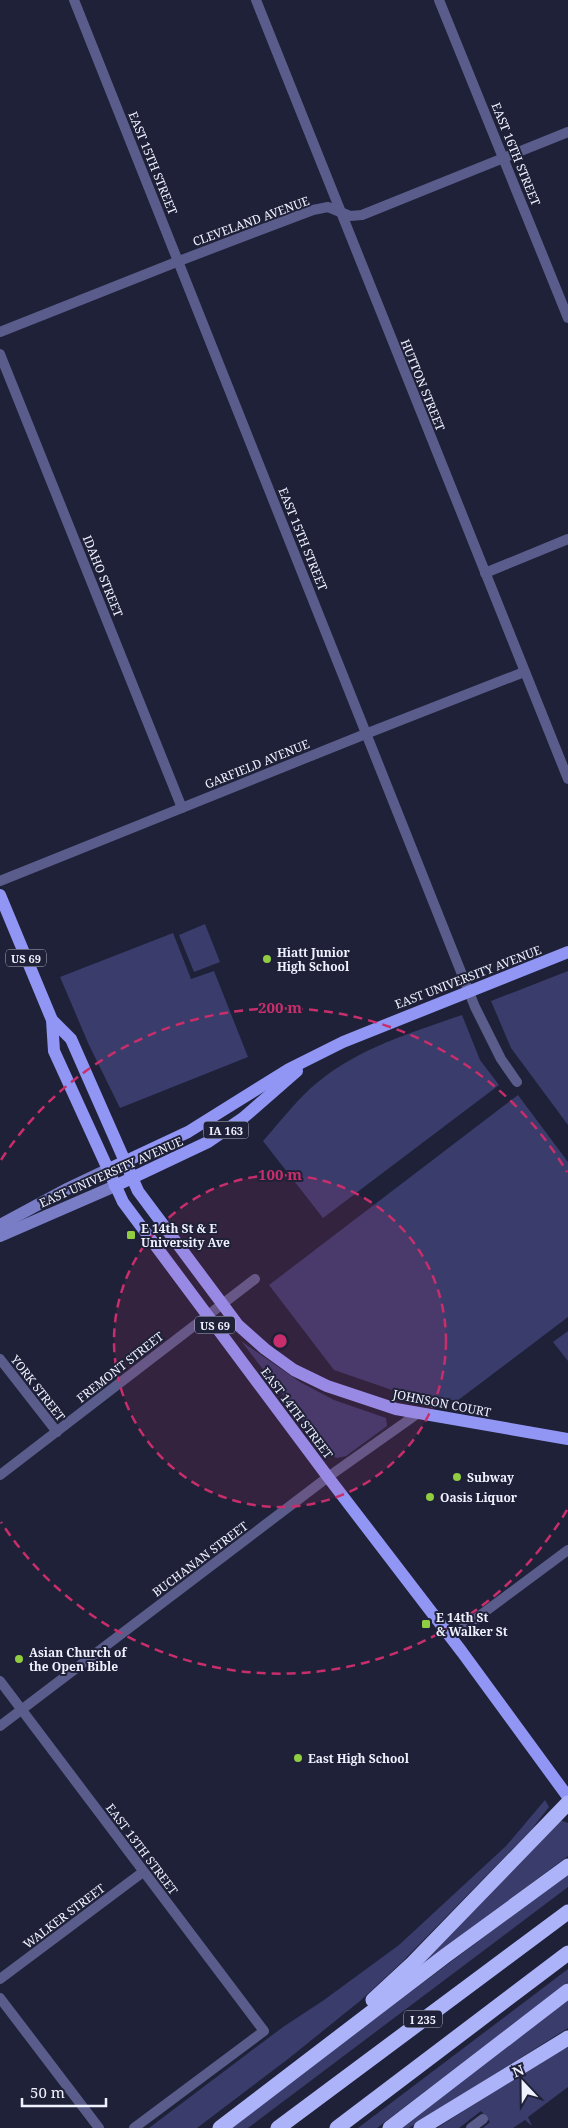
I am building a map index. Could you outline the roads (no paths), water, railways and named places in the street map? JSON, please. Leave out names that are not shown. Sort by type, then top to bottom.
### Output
[{"type":"highway","points":[[298,2069],[413,1963],[568,1804]]},
{"type":"highway","points":[[220,2128],[445,1956],[568,1866]]},
{"type":"highway","name":"I 235","points":[[278,2128],[568,1912]]},
{"type":"highway","name":"I 235","points":[[337,2128],[568,1952]]},
{"type":"highway","points":[[390,2128],[568,1991]]},
{"type":"highway","points":[[422,2128],[568,2038]]},
{"type":"main road","name":"EAST 14TH STREET","points":[[0,895],[52,1020],[54,1052],[107,1170],[124,1202],[328,1477],[451,1637],[568,1797]]},
{"type":"main road","name":"EAST UNIVERSITY AVENUE","points":[[0,1225],[64,1190],[188,1132],[289,1069],[343,1042],[568,952]]},
{"type":"main road","name":"EAST 14TH STREET","points":[[52,1020],[71,1039],[127,1162],[138,1191],[222,1304]]},
{"type":"main road","name":"EAST UNIVERSITY AVENUE","points":[[0,1236],[133,1178],[208,1142],[243,1118],[296,1072],[324,1052]]},
{"type":"main road","name":"JOHNSON COURT","points":[[222,1304],[238,1325],[265,1349],[294,1370],[327,1386],[417,1414],[568,1439]]},
{"type":"street","name":"EAST 15TH STREET","points":[[74,0],[368,733],[469,991],[500,1059],[517,1082]]},
{"type":"street","name":"HUTTON STREET","points":[[256,0],[568,779]]},
{"type":"street","name":"EAST 16TH STREET","points":[[439,0],[568,318]]},
{"type":"street","name":"CLEVELAND AVENUE","points":[[0,332],[313,210],[328,207],[350,216],[362,215],[568,132]]},
{"type":"street","name":"IDAHO STREET","points":[[0,354],[182,808]]},
{"type":"street","points":[[485,573],[568,539]]},
{"type":"street","name":"GARFIELD AVENUE","points":[[0,881],[524,672]]},
{"type":"street","name":"FREMONT STREET","points":[[0,1475],[255,1279]]},
{"type":"street","name":"YORK STREET","points":[[0,1359],[57,1432]]},
{"type":"street","name":"BUCHANAN STREET","points":[[0,1726],[328,1477],[417,1414]]},
{"type":"street","points":[[451,1637],[568,1550]]},
{"type":"street","name":"EAST 13TH STREET","points":[[0,1681],[264,2031],[134,2128]]},
{"type":"street","name":"WALKER STREET","points":[[0,1979],[143,1872]]},
{"type":"street","points":[[0,1998],[99,2128]]},
{"type":"street","points":[[471,2128],[483,2119]]},
{"type":"place","name":"Hiatt Junior High School","points":[[267,959]]},
{"type":"place","name":"E 14th St & E University Ave","points":[[131,1235]]},
{"type":"place","name":"Subway","points":[[457,1477]]},
{"type":"place","name":"Oasis Liquor","points":[[430,1497]]},
{"type":"place","name":"E 14th St & Walker St","points":[[426,1624]]},
{"type":"place","name":"Asian Church of the Open Bible","points":[[19,1659]]},
{"type":"place","name":"East High School","points":[[298,1758]]}]
